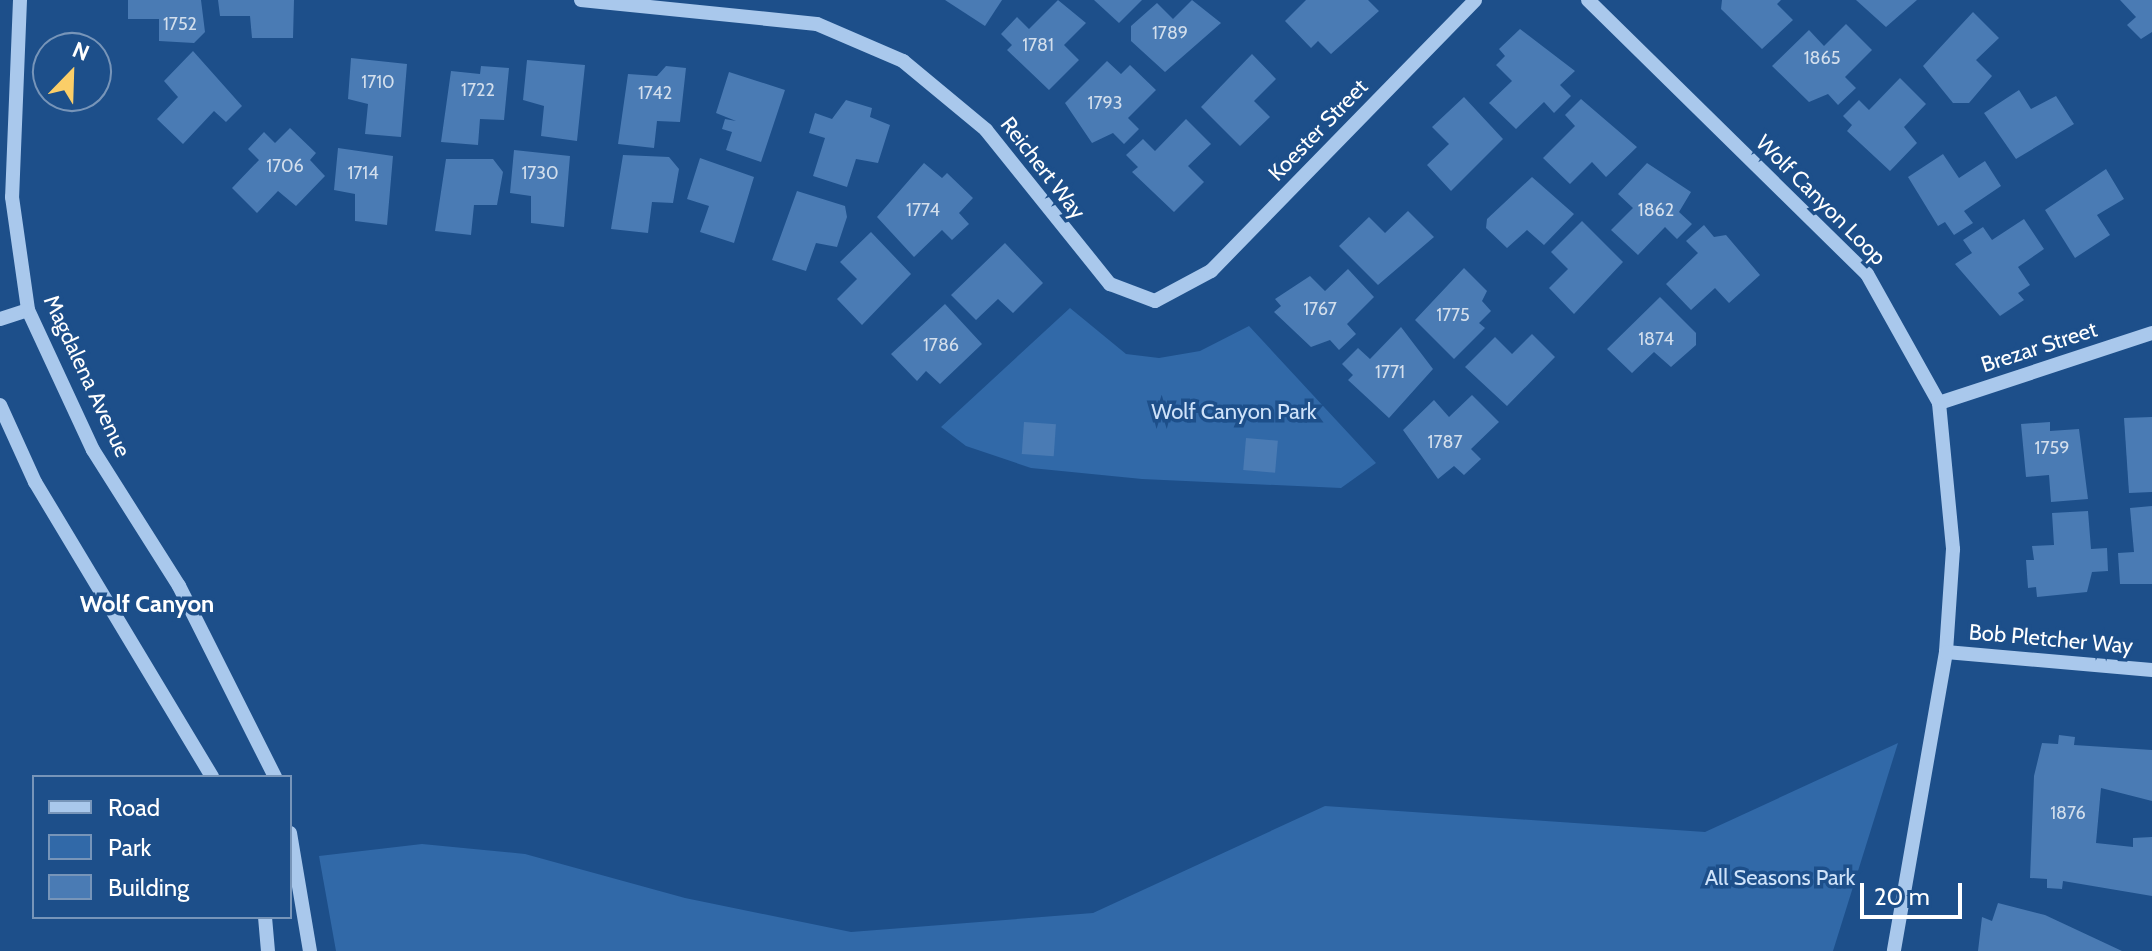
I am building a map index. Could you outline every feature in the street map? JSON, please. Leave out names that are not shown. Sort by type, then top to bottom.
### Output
[{"type":"street","name":"Magdalena Avenue","points":[[20,0],[12,197],[28,310],[93,450],[179,586],[274,775]]},
{"type":"street","name":"Reichert Way","points":[[581,0],[817,24],[903,61],[986,130],[1110,284],[1155,301],[1189,288]]},
{"type":"street","name":"Koester Street","points":[[1189,288],[1475,0]]},
{"type":"street","name":"Wolf Canyon Loop","points":[[1588,0],[1867,274],[1939,403],[1953,549],[1946,652],[1894,951]]},
{"type":"street","points":[[0,319],[28,310]]},
{"type":"street","name":"Brezar Street","points":[[1939,403],[2152,333]]},
{"type":"street","points":[[0,405],[35,482],[211,775]]},
{"type":"street","name":"Bob Pletcher Way","points":[[1946,652],[2152,670]]},
{"type":"street","points":[[292,845],[310,951]]},
{"type":"street","points":[[265,919],[268,951]]},
{"type":"green space","name":"Wolf Canyon Park","points":[[1070,308],[1126,354],[1159,358],[1200,351],[1249,326],[1376,463],[1341,488],[1142,479],[1031,468],[966,446],[941,427]]},
{"type":"green space","name":"All Seasons Park","points":[[1898,743],[1833,951],[336,951],[319,856],[422,844],[525,854],[685,898],[851,932],[1093,913],[1325,806],[1705,832]]},
{"type":"building","points":[[128,0],[201,0],[205,32],[194,43],[159,41],[159,19],[128,19]]},
{"type":"building","points":[[218,0],[294,0],[293,38],[252,38],[250,16],[220,16]]},
{"type":"building","points":[[945,0],[1002,0],[985,26]]},
{"type":"building","points":[[1058,0],[1086,23],[1064,45],[1079,60],[1049,90],[1007,50],[1012,45],[1001,34],[1017,17],[1029,29]]},
{"type":"building","points":[[1094,0],[1142,0],[1119,23]]},
{"type":"building","points":[[1192,0],[1221,23],[1165,72],[1131,41],[1131,26],[1157,3],[1173,19]]},
{"type":"building","points":[[1306,0],[1368,0],[1379,11],[1331,54],[1318,41],[1311,48],[1285,21]]},
{"type":"building","points":[[1722,0],[1781,0],[1777,4],[1793,20],[1762,49],[1721,9]]},
{"type":"building","points":[[1856,0],[1917,0],[1886,27]]},
{"type":"building","points":[[2120,0],[2152,0],[2152,32],[2141,39],[2127,25],[2136,17]]},
{"type":"building","points":[[1973,12],[1999,38],[1976,60],[1992,76],[1969,103],[1953,103],[1923,66]]},
{"type":"building","points":[[1846,24],[1872,50],[1845,77],[1856,88],[1838,105],[1828,94],[1809,102],[1772,66],[1809,30],[1824,46]]},
{"type":"building","points":[[1520,29],[1575,71],[1560,85],[1571,96],[1554,113],[1544,102],[1516,129],[1489,103],[1512,81],[1496,65],[1505,56],[1499,49]]},
{"type":"building","points":[[193,51],[242,106],[226,122],[214,111],[183,144],[157,119],[178,97],[164,81]]},
{"type":"building","points":[[1252,54],[1276,79],[1254,101],[1270,117],[1240,146],[1201,107]]},
{"type":"building","points":[[351,58],[407,64],[401,137],[365,134],[368,104],[348,99]]},
{"type":"building","points":[[527,60],[585,65],[577,141],[541,136],[544,106],[523,100]]},
{"type":"building","points":[[1107,61],[1121,74],[1130,65],[1156,90],[1128,118],[1139,129],[1124,144],[1113,133],[1092,143],[1065,103]]},
{"type":"building","points":[[481,66],[509,68],[504,120],[480,119],[478,145],[441,142],[451,71],[480,74]]},
{"type":"building","points":[[666,66],[686,68],[680,122],[657,121],[654,148],[618,144],[628,74],[657,76]]},
{"type":"building","points":[[729,72],[785,90],[761,162],[726,150],[732,132],[722,129],[725,119],[736,121],[716,113]]},
{"type":"building","points":[[1900,78],[1926,104],[1904,127],[1917,143],[1890,171],[1847,131],[1852,125],[1843,116],[1859,100],[1869,110]]},
{"type":"building","points":[[2019,90],[2031,109],[2056,96],[2074,124],[2016,159],[1984,113]]},
{"type":"building","points":[[1464,97],[1503,139],[1451,191],[1427,165],[1449,144],[1432,127]]},
{"type":"building","points":[[1581,99],[1637,147],[1606,177],[1592,162],[1570,184],[1543,158],[1575,126],[1565,115]]},
{"type":"building","points":[[846,100],[872,108],[870,117],[890,125],[878,163],[856,159],[847,187],[813,176],[825,138],[809,133],[815,113],[832,119]]},
{"type":"building","points":[[1186,119],[1211,144],[1188,166],[1204,182],[1174,212],[1132,172],[1138,167],[1126,155],[1143,139],[1155,151]]},
{"type":"building","points":[[290,128],[316,153],[310,160],[325,176],[296,206],[278,191],[257,213],[232,188],[259,160],[248,149],[264,132],[275,143]]},
{"type":"building","points":[[338,148],[393,156],[387,225],[355,221],[355,194],[334,190]]},
{"type":"building","points":[[514,150],[570,156],[564,227],[531,223],[531,196],[510,193]]},
{"type":"building","points":[[1943,154],[1959,178],[1985,161],[2001,186],[1964,211],[1973,223],[1954,235],[1945,222],[1938,226],[1908,177]]},
{"type":"building","points":[[623,155],[669,157],[679,169],[673,203],[652,202],[648,233],[611,229]]},
{"type":"building","points":[[700,158],[754,177],[734,243],[700,232],[709,206],[687,199]]},
{"type":"building","points":[[446,159],[493,159],[503,172],[497,205],[474,205],[471,235],[435,231]]},
{"type":"building","points":[[924,163],[942,178],[947,173],[973,198],[959,213],[969,224],[952,240],[942,230],[914,257],[877,217]]},
{"type":"building","points":[[1647,163],[1691,192],[1679,212],[1692,224],[1677,239],[1665,227],[1638,255],[1611,230],[1633,208],[1618,194]]},
{"type":"building","points":[[2106,169],[2124,199],[2097,215],[2110,235],[2075,258],[2045,210]]},
{"type":"building","points":[[1532,177],[1574,214],[1544,245],[1527,230],[1507,248],[1486,228],[1487,219]]},
{"type":"building","points":[[797,191],[845,206],[847,217],[837,247],[816,243],[806,271],[772,260]]},
{"type":"building","points":[[1408,211],[1434,237],[1378,285],[1339,246],[1369,217],[1385,233]]},
{"type":"building","points":[[2024,219],[2044,249],[2018,267],[2030,285],[2018,293],[2024,300],[2000,316],[1955,264],[1972,253],[1963,240],[1983,227],[1992,240]]},
{"type":"building","points":[[1582,221],[1623,262],[1574,314],[1549,288],[1568,269],[1551,252]]},
{"type":"building","points":[[1704,225],[1714,237],[1726,235],[1760,275],[1729,303],[1715,288],[1691,310],[1666,284],[1698,253],[1686,241]]},
{"type":"building","points":[[871,232],[911,274],[862,325],[837,299],[857,279],[840,262]]},
{"type":"building","points":[[1005,243],[1043,283],[1013,313],[998,299],[976,320],[951,295]]},
{"type":"building","points":[[1464,268],[1487,291],[1482,301],[1491,311],[1479,323],[1485,328],[1454,359],[1415,320]]},
{"type":"building","points":[[1348,269],[1374,297],[1347,324],[1356,334],[1339,350],[1330,340],[1311,347],[1274,312],[1281,306],[1275,299],[1310,276],[1325,291]]},
{"type":"building","points":[[1660,297],[1696,333],[1696,345],[1671,367],[1654,352],[1632,373],[1607,349]]},
{"type":"building","points":[[945,304],[982,344],[940,384],[926,371],[917,381],[891,354]]},
{"type":"building","points":[[1401,327],[1433,369],[1389,418],[1348,380],[1353,375],[1342,364],[1358,348],[1370,359]]},
{"type":"building","points":[[1532,334],[1555,357],[1507,406],[1465,367],[1495,337],[1512,354]]},
{"type":"building","points":[[1472,395],[1499,422],[1471,449],[1481,459],[1464,475],[1454,466],[1438,479],[1403,430],[1434,400],[1449,417]]},
{"type":"building","points":[[2152,417],[2152,492],[2129,493],[2124,418]]},
{"type":"building","points":[[1024,422],[1056,424],[1054,456],[1022,454]]},
{"type":"building","points":[[2050,422],[2050,431],[2079,429],[2088,499],[2051,502],[2049,475],[2026,477],[2021,424]]},
{"type":"building","points":[[1246,438],[1278,441],[1275,473],[1243,470]]},
{"type":"building","points":[[2152,506],[2152,584],[2120,584],[2118,553],[2134,552],[2130,508]]},
{"type":"building","points":[[2088,511],[2091,549],[2107,548],[2108,571],[2092,572],[2087,592],[2037,597],[2036,587],[2028,588],[2026,560],[2034,560],[2032,546],[2054,545],[2052,513]]},
{"type":"building","points":[[2059,735],[2075,737],[2074,745],[2152,750],[2152,801],[2101,788],[2096,843],[2133,847],[2133,838],[2152,837],[2152,896],[2063,881],[2062,889],[2047,888],[2047,879],[2030,878],[2034,776],[2042,743],[2058,744]]},
{"type":"building","points":[[1998,903],[2045,915],[2122,951],[1978,951],[1982,917],[1992,921]]},
{"type":"district","name":"Wolf Canyon","points":[[147,604]]}]
